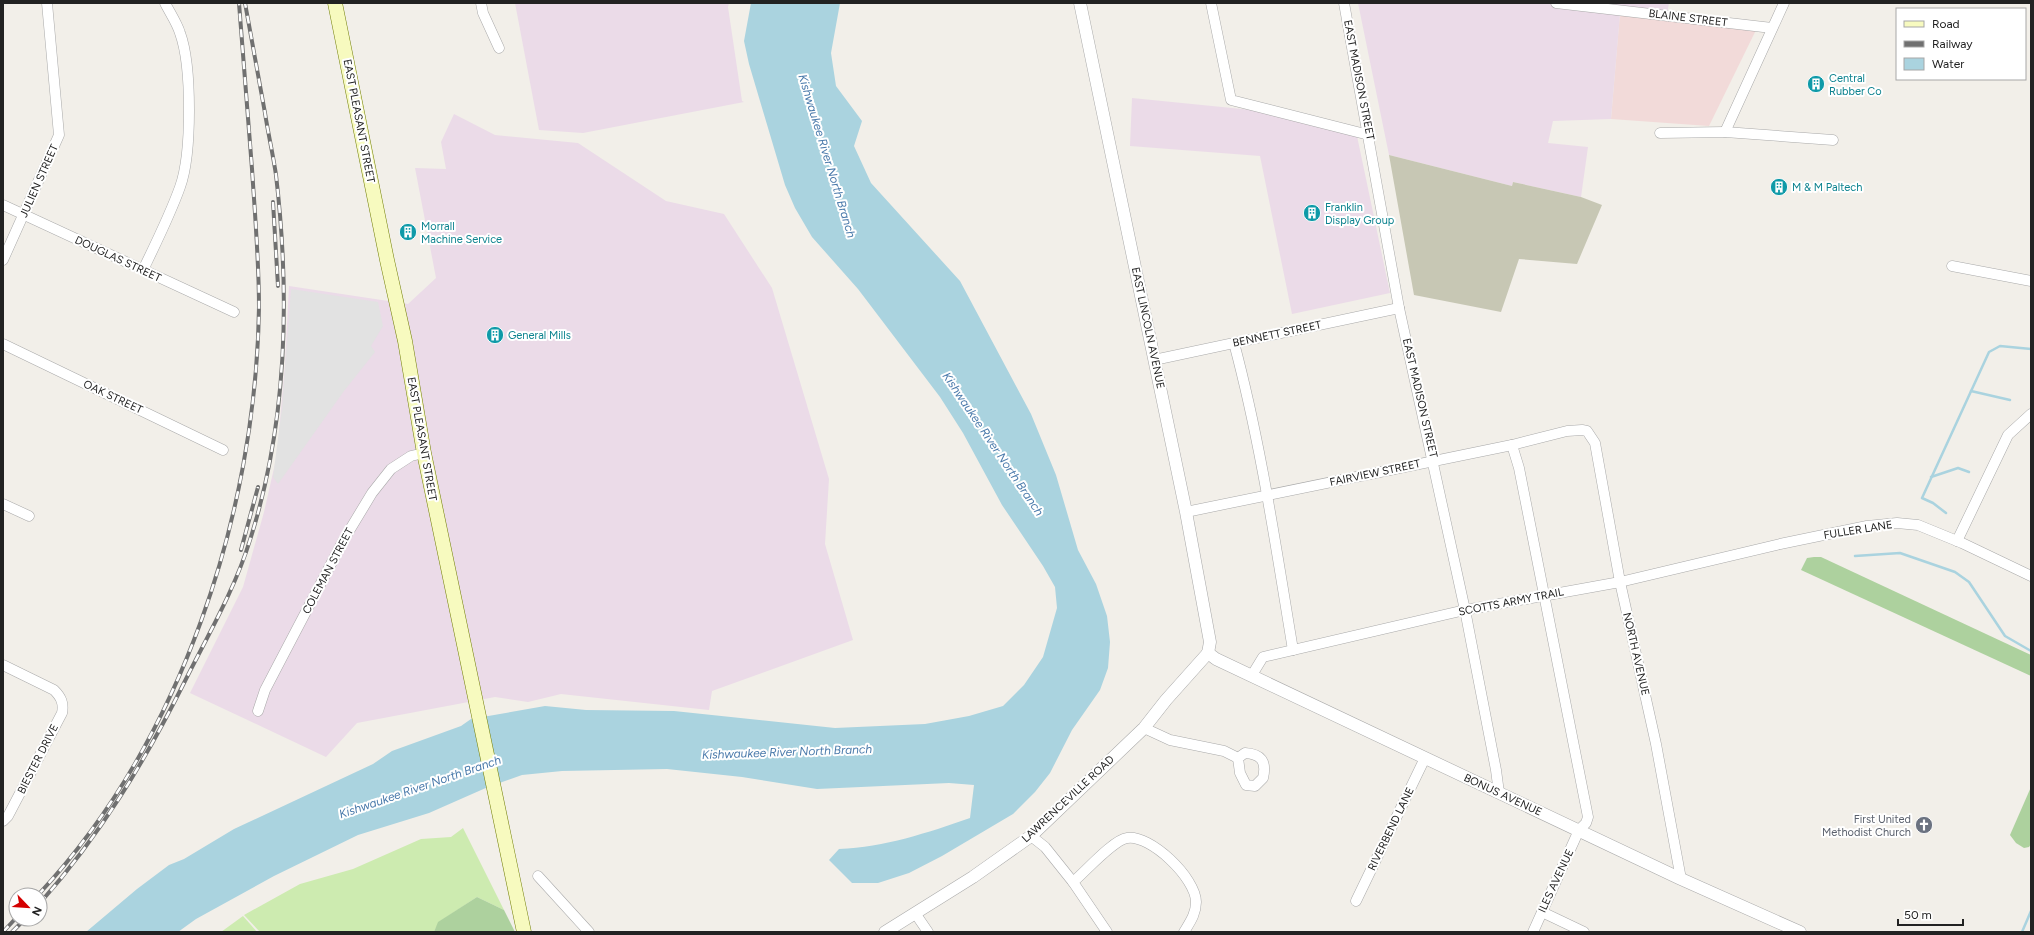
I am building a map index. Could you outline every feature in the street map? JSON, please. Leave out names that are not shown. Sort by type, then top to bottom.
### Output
[{"type":"main road","name":"EAST PLEASANT STREET","points":[[335,3],[405,341],[424,453],[524,932]]},
{"type":"street","name":"JULIEN STREET","points":[[3,260],[59,135],[47,3]]},
{"type":"street","points":[[143,270],[181,186],[186,162],[189,128],[186,65],[180,33],[165,3]]},
{"type":"street","points":[[481,3],[483,13],[499,48]]},
{"type":"street","name":"EAST LINCOLN AVENUE","points":[[1080,3],[1186,512],[1210,642],[1208,653]]},
{"type":"street","points":[[1211,3],[1231,100],[1369,135]]},
{"type":"street","name":"EAST MADISON STREET","points":[[1344,3],[1399,308],[1466,610],[1499,793]]},
{"type":"street","name":"BLAINE STREET","points":[[1556,3],[1772,28]]},
{"type":"street","points":[[1725,132],[1784,3]]},
{"type":"street","points":[[1660,133],[1725,132],[1833,140]]},
{"type":"street","name":"DOUGLAS STREET","points":[[3,205],[234,312]]},
{"type":"street","points":[[1952,266],[2031,281]]},
{"type":"street","name":"BENNETT STREET","points":[[1154,360],[1399,308]]},
{"type":"street","points":[[1234,343],[1267,495],[1293,650]]},
{"type":"street","name":"OAK STREET","points":[[3,344],[223,450]]},
{"type":"street","points":[[1960,542],[2008,435],[2031,414]]},
{"type":"street","name":"FAIRVIEW STREET","points":[[1186,512],[1512,445],[1567,431],[1587,431]]},
{"type":"street","name":"NORTH AVENUE","points":[[1587,431],[1595,443],[1620,582],[1656,744],[1681,879]]},
{"type":"street","name":"ILES AVENUE","points":[[1512,445],[1519,468],[1588,818],[1586,823],[1579,830],[1533,932]]},
{"type":"street","name":"COLEMAN STREET","points":[[258,711],[265,690],[280,660],[343,541],[372,493],[391,469],[411,456],[424,453]]},
{"type":"street","points":[[3,504],[29,516]]},
{"type":"street","name":"FULLER LANE","points":[[1780,544],[1867,526],[1897,523],[1918,525],[1960,542],[2031,576]]},
{"type":"street","name":"SCOTTS ARMY TRAIL","points":[[1252,675],[1262,657],[1466,610],[1620,582],[1780,544]]},
{"type":"street","name":"BONUS AVENUE","points":[[1208,653],[1216,659],[1681,879],[1800,932]]},
{"type":"street","name":"LAWRENCEVILLE ROAD","points":[[885,932],[973,877],[1031,836],[1144,728],[1166,700],[1208,653]]},
{"type":"street","name":"BIESTER DRIVE","points":[[3,665],[54,690],[60,695],[63,706],[62,713],[8,816],[3,821]]},
{"type":"street","points":[[1144,728],[1170,740],[1224,751],[1238,758]]},
{"type":"street","name":"RIVERBEND LANE","points":[[1356,901],[1425,758]]},
{"type":"street","points":[[1031,836],[1045,847],[1073,882],[1107,932]]},
{"type":"street","points":[[1073,882],[1120,840],[1127,838],[1140,840],[1163,854],[1184,874],[1192,886],[1196,901],[1196,908],[1191,921],[1184,932]]},
{"type":"street","points":[[538,876],[589,932]]},
{"type":"street","points":[[1542,912],[1584,932]]},
{"type":"street","points":[[915,913],[928,932]]},
{"type":"shaded area","points":[[515,3],[729,3],[728,7],[742,101],[744,102],[583,133],[539,130]]},
{"type":"shaded area","points":[[1358,3],[1669,3],[1666,20],[1620,14],[1611,119],[1553,121],[1548,143],[1588,147],[1581,197],[1513,182],[1512,186],[1389,155]]},
{"type":"shaded area","points":[[1620,13],[1756,30],[1709,126],[1611,119]]},
{"type":"shaded area","points":[[1132,98],[1282,113],[1357,136],[1390,293],[1292,314],[1260,156],[1130,146]]},
{"type":"shaded area","points":[[454,114],[495,135],[578,143],[666,201],[724,214],[772,288],[829,479],[825,544],[853,640],[712,691],[709,710],[561,694],[528,702],[495,697],[357,723],[326,757],[190,693],[243,587],[264,512],[277,455],[285,364],[289,286],[408,304],[436,278],[415,168],[446,169],[441,142]]},
{"type":"shaded area","points":[[1389,155],[1512,186],[1513,182],[1581,197],[1602,205],[1577,264],[1519,259],[1501,312],[1414,295]]},
{"type":"shaded area","points":[[291,289],[378,302],[383,326],[371,346],[375,352],[344,391],[278,484],[273,477],[282,408]]},
{"type":"green space","points":[[1821,557],[2031,655],[2031,676],[1801,570],[1807,558]]},
{"type":"green space","points":[[2031,787],[2031,844],[2029,847],[2024,848],[2016,843],[2010,835]]},
{"type":"green space","points":[[463,828],[504,910],[477,897],[439,922],[434,932],[260,932],[244,915],[300,884],[353,869],[421,839],[451,837]]},
{"type":"green space","points":[[477,897],[504,910],[515,932],[434,932],[438,922]]},
{"type":"green space","points":[[243,916],[257,932],[221,932]]},
{"type":"water","name":"Kishwaukee River North Branch","points":[[751,3],[840,3],[831,53],[836,86],[862,121],[854,146],[871,183],[960,281],[1031,414],[1056,475],[1078,550],[1096,584],[1107,616],[1110,642],[1108,668],[1100,690],[1072,730],[1050,773],[1035,792],[1013,814],[942,856],[909,873],[878,883],[852,883],[829,860],[839,849],[856,848],[906,838],[970,818],[974,785],[949,783],[817,789],[742,777],[667,769],[562,771],[522,775],[488,787],[429,813],[358,835],[274,876],[196,919],[178,932],[86,932],[137,889],[169,865],[184,859],[234,829],[373,764],[392,751],[461,726],[471,719],[545,706],[586,710],[674,711],[835,728],[925,724],[969,716],[1003,706],[1024,685],[1043,657],[1057,608],[1055,587],[1043,566],[1002,505],[963,433],[940,397],[858,289],[812,237],[795,208],[785,185],[749,64],[744,41]]},
{"type":"waterway","points":[[1946,513],[1933,503],[1922,498],[1989,352],[2000,346],[2031,349]]},
{"type":"waterway","points":[[1971,391],[2010,400]]},
{"type":"waterway","points":[[1931,477],[1958,468],[1969,472]]},
{"type":"waterway","points":[[1855,556],[1900,553],[1955,572],[1969,582],[2005,636],[2031,651]]},
{"type":"waterway","points":[[2022,932],[2031,911]]},
{"type":"railway","points":[[45,887],[88,834],[132,768],[170,696],[201,621],[225,544],[243,465],[255,385],[259,307],[256,221],[239,3]]},
{"type":"railway","points":[[48,894],[83,851],[120,797],[154,741],[212,629],[244,558],[262,496],[272,451],[282,359],[284,313],[283,266],[276,175],[245,3]]},
{"type":"railway","points":[[273,202],[278,286]]},
{"type":"railway","points":[[241,550],[258,487]]},
{"type":"railway","points":[[3,932],[8,927]]},
{"type":"railway","points":[[12,932],[17,927]]},
{"type":"place","name":"Central Rubber Co","points":[[1816,84]]},
{"type":"place","name":"M & M Paltech","points":[[1779,187]]},
{"type":"place","name":"Franklin Display Group","points":[[1312,213]]},
{"type":"place","name":"Morrall Machine Service","points":[[408,232]]},
{"type":"place","name":"General Mills","points":[[495,335]]},
{"type":"place","name":"First United Methodist Church","points":[[1924,825]]}]
